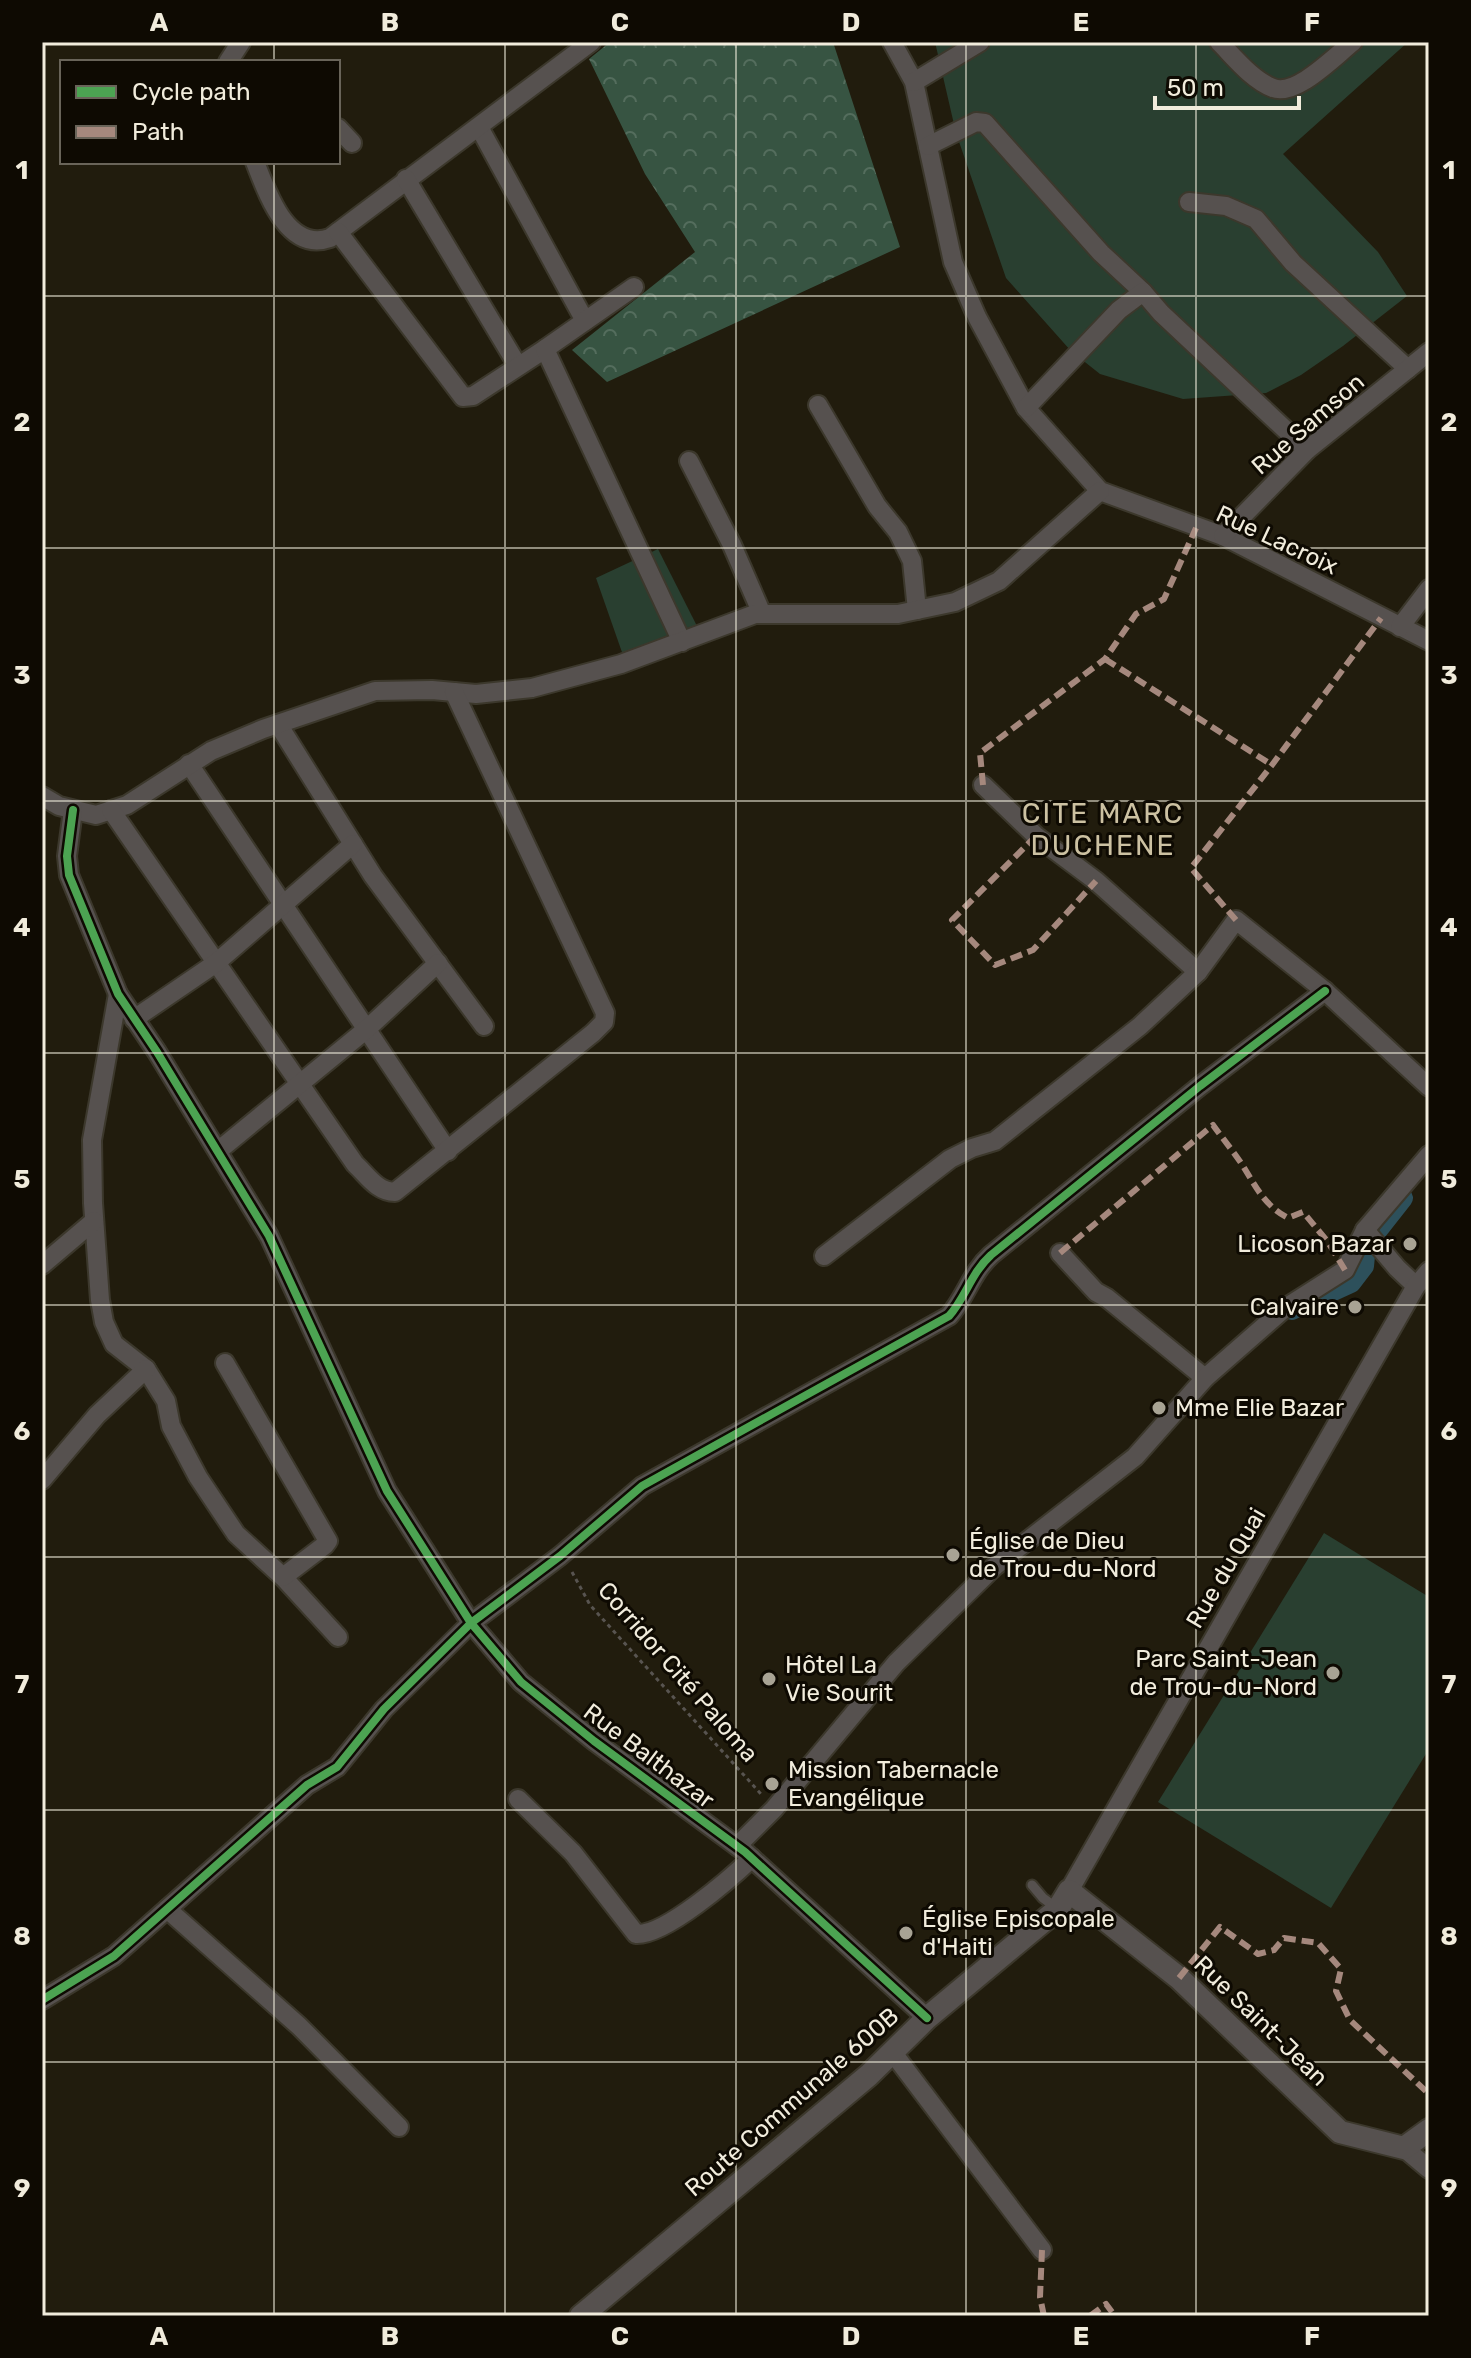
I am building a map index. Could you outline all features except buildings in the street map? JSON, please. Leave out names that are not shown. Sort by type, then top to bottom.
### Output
[{"type":"street","points":[[229,60],[241,42]]},
{"type":"street","points":[[256,164],[275,212],[308,240],[320,241],[338,232],[591,42]]},
{"type":"street","points":[[42,796],[59,806],[96,815],[127,805],[211,751],[375,691],[476,694],[532,688],[621,664],[755,614],[898,614],[955,602],[999,581],[1100,491],[1026,408],[977,317],[953,262],[914,82],[892,42]]},
{"type":"street","points":[[914,82],[980,42]]},
{"type":"street","points":[[1219,42],[1263,81],[1273,88],[1287,90],[1301,83],[1353,42]]},
{"type":"street","points":[[928,146],[976,122],[985,123],[1101,253],[1307,450]]},
{"type":"street","points":[[479,127],[585,321]]},
{"type":"street","points":[[340,130],[352,143]]},
{"type":"street","points":[[406,179],[518,366]]},
{"type":"street","points":[[1189,202],[1226,206],[1256,219],[1293,263],[1408,369]]},
{"type":"street","points":[[338,232],[463,397],[473,396],[634,287]]},
{"type":"street","points":[[1026,408],[1119,310],[1143,292]]},
{"type":"street","points":[[545,349],[682,642]]},
{"type":"street","name":"Rue Samson","points":[[1223,536],[1307,450],[1429,352]]},
{"type":"street","points":[[818,405],[877,506],[898,532],[912,561],[917,610]]},
{"type":"street","points":[[689,461],[732,545],[762,614]]},
{"type":"street","name":"Rue Lacroix","points":[[1100,491],[1223,536],[1429,641]]},
{"type":"street","points":[[1400,627],[1429,589]]},
{"type":"street","points":[[111,810],[355,1164],[385,1192],[395,1192],[604,1022],[605,1013],[454,692]]},
{"type":"street","points":[[278,724],[353,844],[484,1026]]},
{"type":"street","points":[[189,764],[448,1151]]},
{"type":"street","points":[[983,785],[1036,836],[1104,888],[1198,972]]},
{"type":"street","name":"Rue Balthazar","points":[[73,810],[67,856],[69,875],[118,994],[269,1236],[387,1491],[471,1623],[521,1682],[594,1741],[744,1852],[927,2018]]},
{"type":"street","points":[[134,1019],[216,963],[353,844]]},
{"type":"street","points":[[824,1256],[950,1159],[995,1141],[1140,1026],[1198,972],[1236,920],[1325,991],[1429,1087]]},
{"type":"street","points":[[218,1151],[368,1028],[438,963]]},
{"type":"street","points":[[42,2000],[114,1956],[307,1785],[337,1767],[384,1709],[471,1623],[560,1556],[642,1486],[949,1316],[959,1305],[971,1278],[991,1255],[1200,1086],[1325,991]]},
{"type":"street","points":[[118,994],[92,1140],[94,1221],[104,1322],[114,1344],[146,1369],[166,1401],[171,1426],[198,1477],[236,1534],[283,1577],[338,1637]]},
{"type":"street","points":[[518,1799],[573,1853],[634,1934],[648,1933],[724,1885],[774,1809],[896,1663],[995,1566],[1135,1457],[1205,1378],[1285,1308],[1345,1270],[1365,1230],[1429,1155]]},
{"type":"street","points":[[42,1265],[94,1221]]},
{"type":"street","points":[[1365,1230],[1416,1286]]},
{"type":"street","points":[[1060,1253],[1096,1292],[1205,1378]]},
{"type":"street","name":"Rue du Quai","points":[[1063,1900],[1416,1286],[1429,1271]]},
{"type":"street","points":[[225,1363],[328,1541],[283,1577]]},
{"type":"street","points":[[42,1480],[97,1415],[146,1369]]},
{"type":"street","name":"Route Communale 600B","points":[[581,2316],[893,2053],[927,2018],[1063,1900]]},
{"type":"street","name":"Rue Saint-Jean","points":[[1063,1900],[1179,1978],[1340,2132],[1404,2148]]},
{"type":"street","points":[[167,1909],[299,2026],[399,2127]]},
{"type":"street","points":[[893,2053],[1042,2250]]},
{"type":"street","points":[[1429,2130],[1404,2148],[1429,2169]]},
{"type":"lane","points":[[1032,1885],[1043,1898],[1063,1900]]},
{"type":"green space","points":[[610,42],[833,42],[900,247],[607,382],[572,350],[695,252],[645,174],[589,59]]},
{"type":"green space","points":[[935,42],[1408,42],[1283,154],[1378,252],[1407,296],[1301,375],[1266,393],[1183,399],[1100,374],[1071,351],[1006,278],[956,133]]},
{"type":"green space","points":[[658,549],[700,632],[624,658],[596,578]]},
{"type":"green space","name":"Parc Saint-Jean de Trou-du-Nord","points":[[1324,1533],[1429,1597],[1429,1749],[1331,1908],[1158,1802]]},
{"type":"waterway","points":[[1292,1310],[1351,1283],[1364,1266],[1366,1245],[1403,1198]]},
{"type":"marked path","points":[[983,785],[980,753],[1105,659],[1136,614],[1164,599],[1196,528]]},
{"type":"marked path","points":[[1236,920],[1191,868],[1381,618]]},
{"type":"marked path","points":[[1105,659],[1272,765]]},
{"type":"marked path","points":[[1036,836],[952,920],[995,965],[1033,950],[1096,881]]},
{"type":"marked path","points":[[1060,1253],[1213,1125],[1267,1202],[1288,1218],[1303,1212],[1328,1242],[1345,1270]]},
{"type":"marked path","points":[[1179,1978],[1220,1927],[1258,1954],[1274,1950],[1284,1938],[1318,1943],[1341,1969],[1336,1991],[1350,2020],[1429,2094]]},
{"type":"marked path","points":[[1042,2250],[1040,2297],[1044,2316]]},
{"type":"marked path","points":[[1090,2316],[1106,2304],[1115,2316]]},
{"type":"cycle path","points":[[73,810],[67,856],[69,875],[118,994],[269,1236],[387,1491],[471,1623],[521,1682],[594,1741],[745,1852],[927,2018]]},
{"type":"cycle path","points":[[42,2000],[114,1956],[307,1785],[337,1767],[384,1709],[471,1623],[560,1556],[642,1486],[949,1316],[978,1269],[991,1255],[1200,1086],[1325,991]]},
{"type":"place","name":"Licoson Bazar","points":[[1410,1244]]},
{"type":"place","name":"Calvaire","points":[[1355,1307]]},
{"type":"place","name":"Mme Elie Bazar","points":[[1159,1408]]},
{"type":"place","name":"Église de Dieu de Trou-du-Nord","points":[[953,1555]]},
{"type":"place","name":"Parc Saint-Jean de Trou-du-Nord","points":[[1333,1673]]},
{"type":"place","name":"Hôtel La Vie Sourit","points":[[769,1679]]},
{"type":"place","name":"Mission Tabernacle Evangélique","points":[[772,1784]]},
{"type":"place","name":"Église Episcopale d'Haiti","points":[[906,1933]]},
{"type":"district","name":"CITE MARC DUCHENE","points":[[1103,829]]}]
